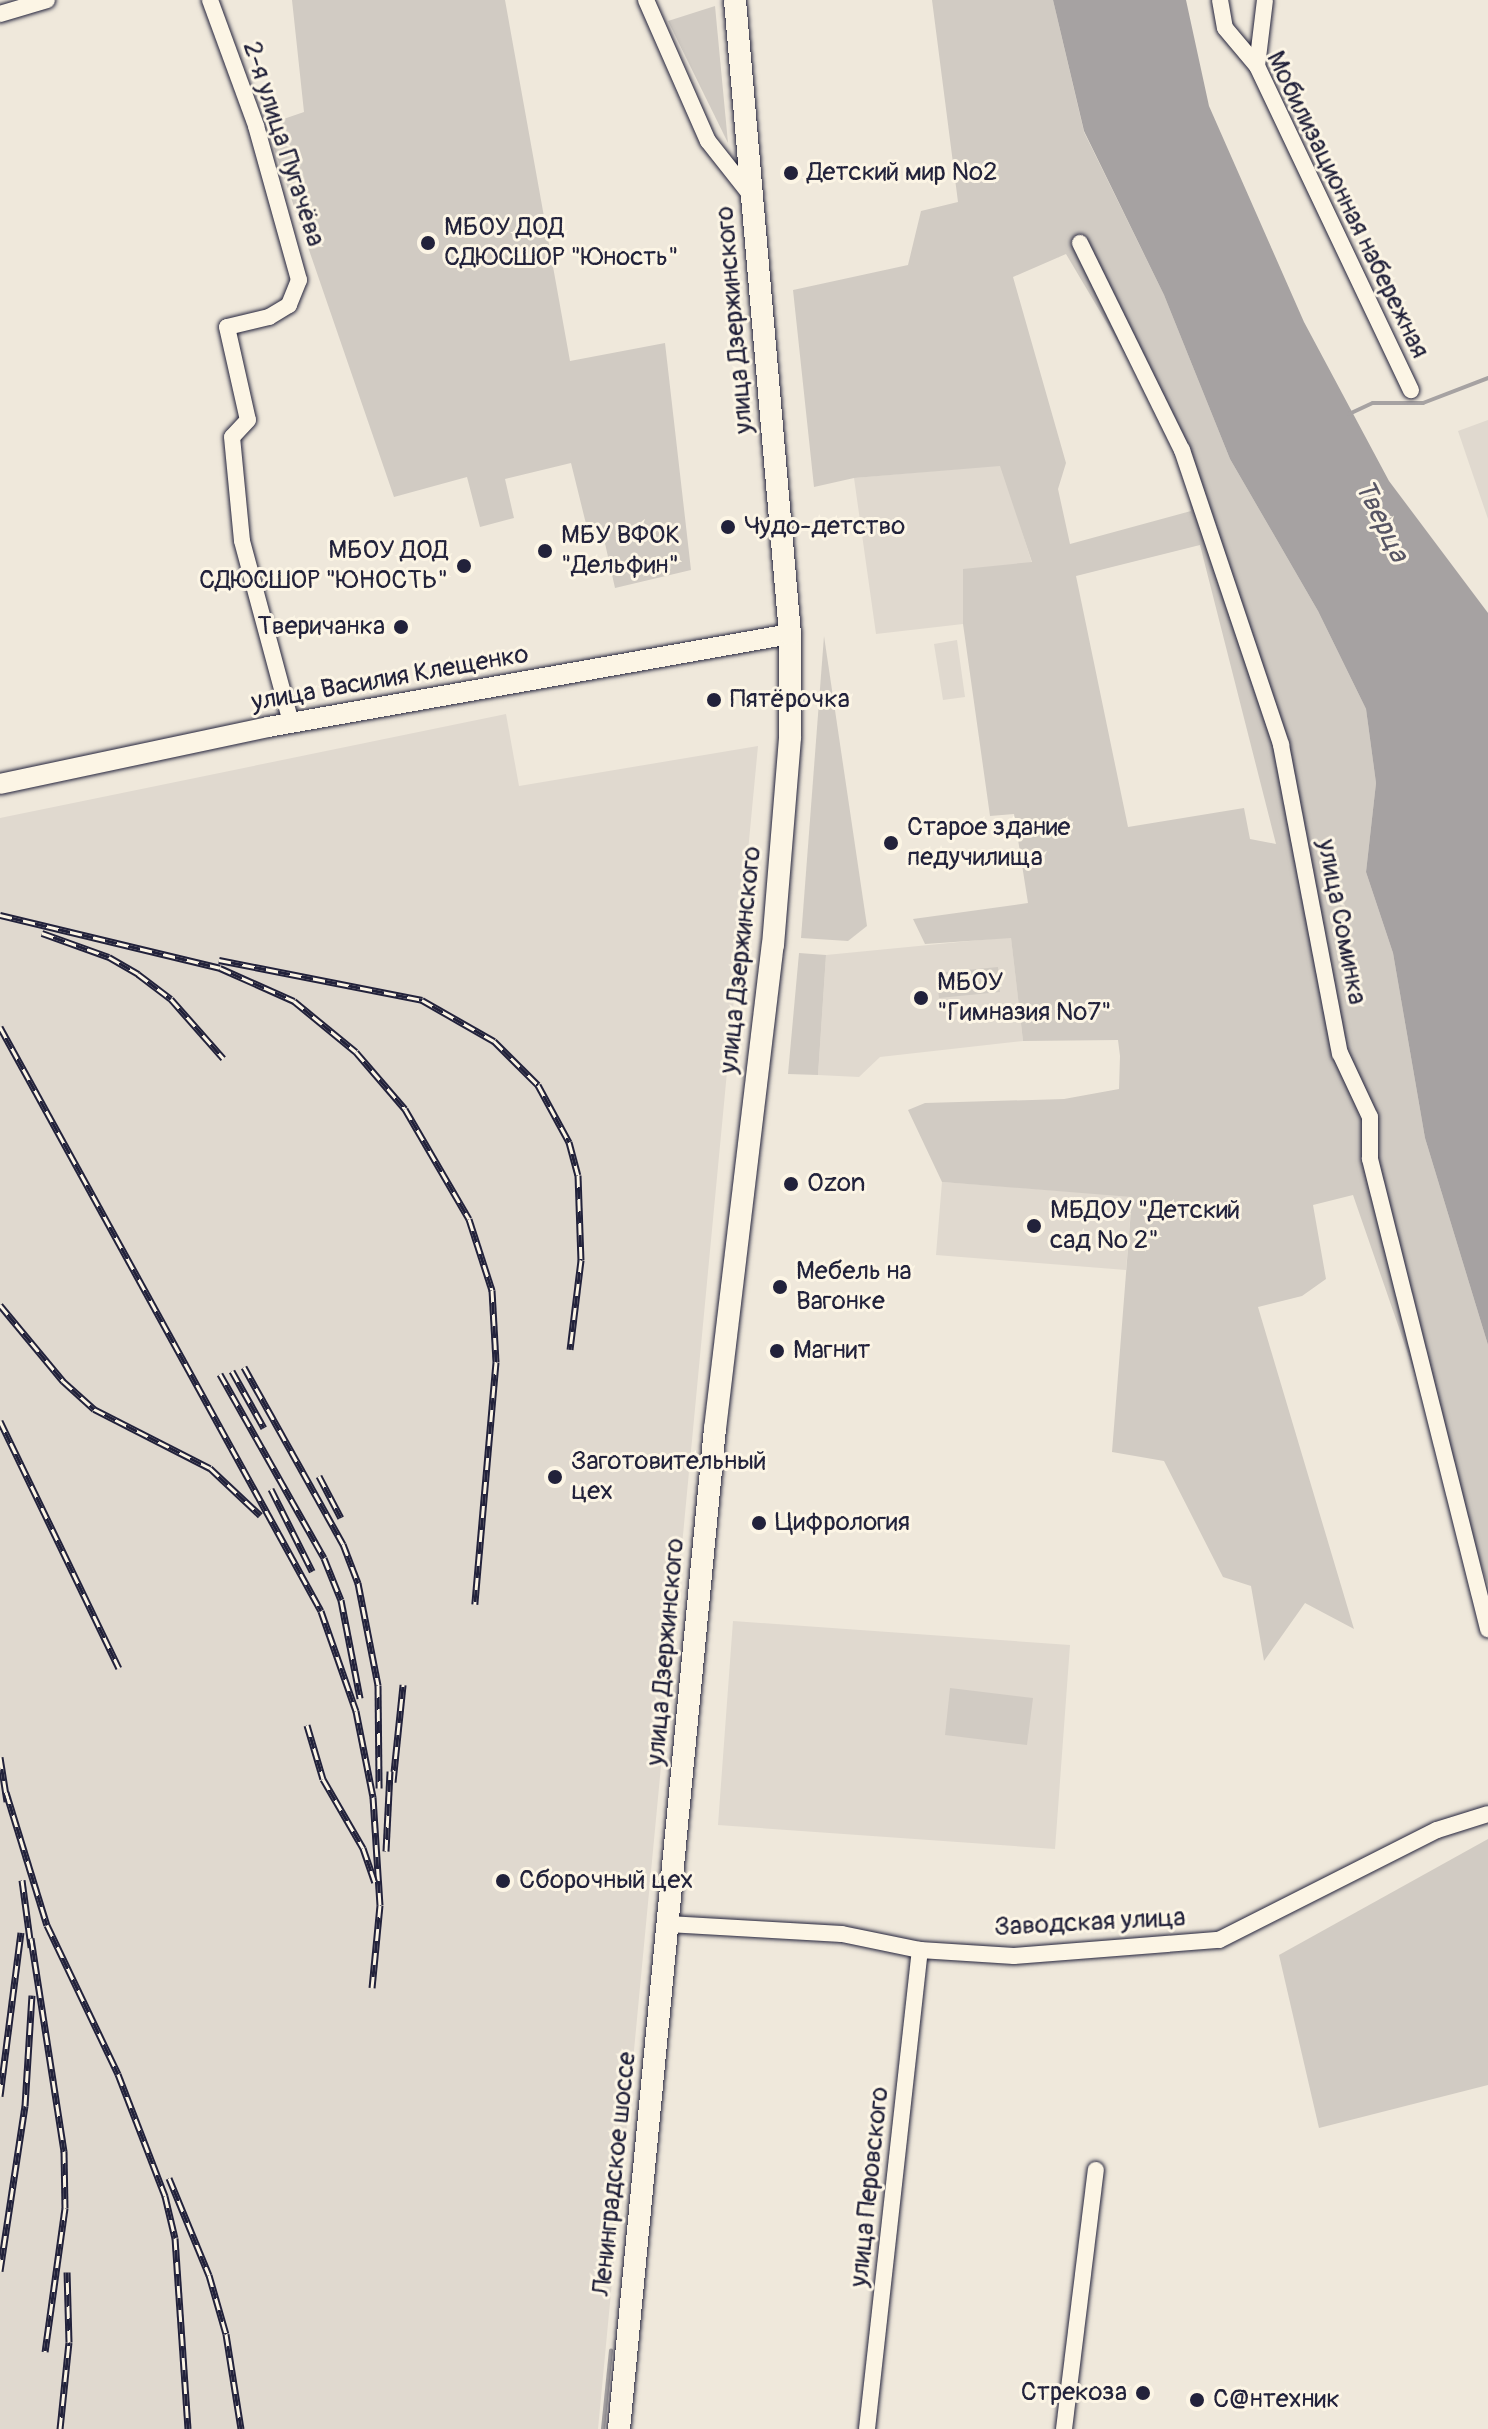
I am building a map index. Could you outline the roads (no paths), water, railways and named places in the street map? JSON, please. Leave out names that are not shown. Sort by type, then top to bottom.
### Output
[{"type":"main road","name":"улица Дзержинского","points":[[668,1924],[715,1429],[773,945],[790,737],[790,634],[735,0]]},
{"type":"main road","name":"Ленинградское шоссе","points":[[619,2429],[668,1924]]},
{"type":"street","points":[[0,14],[47,0]]},
{"type":"street","name":"2-я улица Пугачёва","points":[[210,0],[256,126],[299,280],[289,305],[269,317],[227,327],[248,420],[232,437],[242,541],[291,723]]},
{"type":"street","points":[[646,0],[708,141],[753,198]]},
{"type":"street","name":"Мобилизационная набережная","points":[[1220,0],[1225,28],[1257,66],[1411,390]]},
{"type":"street","points":[[1257,66],[1265,0]]},
{"type":"street","name":"улица Соминка","points":[[1080,243],[1182,450],[1281,745],[1340,1053],[1370,1117],[1370,1159],[1488,1629]]},
{"type":"street","name":"улица Василия Клещенко","points":[[0,784],[291,723],[790,634]]},
{"type":"street","name":"Заводская улица","points":[[668,1924],[842,1934],[920,1950],[1014,1956],[1219,1940],[1437,1830],[1488,1814]]},
{"type":"street","name":"улица Перовского","points":[[867,2429],[920,1950]]},
{"type":"street","points":[[1064,2429],[1096,2170]]},
{"type":"water","name":"Тверца","points":[[1053,0],[1186,0],[1209,106],[1304,322],[1389,481],[1488,613],[1488,1345],[1425,1138],[1393,953],[1366,872],[1376,783],[1366,709],[1318,611],[1230,459],[1164,295],[1084,131]]},
{"type":"waterway","points":[[1349,414],[1373,403],[1423,403],[1488,378]]},
{"type":"waterway","points":[[603,2429],[611,2350]]},
{"type":"railway","points":[[0,915],[220,968],[294,1001],[356,1052],[405,1109],[469,1219],[492,1290],[496,1362],[475,1604]]},
{"type":"railway","points":[[42,933],[109,957],[138,974],[171,999],[223,1058]]},
{"type":"railway","points":[[219,960],[422,1000],[494,1041],[538,1085],[569,1142],[578,1175],[581,1260],[570,1349]]},
{"type":"railway","points":[[0,1027],[321,1611],[356,1711],[373,1797],[380,1905],[372,1988]]},
{"type":"railway","points":[[0,1305],[63,1381],[94,1409],[210,1468],[260,1515]]},
{"type":"railway","points":[[244,1367],[343,1544],[358,1583],[378,1685],[379,1788]]},
{"type":"railway","points":[[232,1371],[264,1428]]},
{"type":"railway","points":[[220,1374],[324,1558],[341,1600],[360,1698]]},
{"type":"railway","points":[[0,1421],[119,1668]]},
{"type":"railway","points":[[319,1476],[341,1518]]},
{"type":"railway","points":[[271,1489],[312,1571]]},
{"type":"railway","points":[[393,1782],[403,1685]]},
{"type":"railway","points":[[307,1725],[323,1779],[363,1848],[375,1882]]},
{"type":"railway","points":[[0,1757],[7,1801]]},
{"type":"railway","points":[[386,1851],[390,1771]]},
{"type":"railway","points":[[6,1792],[47,1925],[118,2074],[165,2196],[175,2238],[188,2429]]},
{"type":"railway","points":[[22,1880],[31,1947]]},
{"type":"railway","points":[[0,2096],[21,1932]]},
{"type":"railway","points":[[31,1938],[64,2151],[65,2208],[45,2352]]},
{"type":"railway","points":[[0,2271],[25,2106],[32,1995]]},
{"type":"railway","points":[[169,2178],[209,2275],[226,2334],[241,2429]]},
{"type":"railway","points":[[60,2429],[69,2342],[67,2272]]},
{"type":"place","name":"Детский мир №2","points":[[791,173]]},
{"type":"place","name":"МБОУ ДОД СДЮСШОР \"Юность\"","points":[[428,243]]},
{"type":"place","name":"Чудо-детство","points":[[728,527]]},
{"type":"place","name":"МБУ ВФОК \"Дельфин\"","points":[[545,551]]},
{"type":"place","name":"МБОУ ДОД СДЮСШОР \"ЮНОСТЬ\"","points":[[464,566]]},
{"type":"place","name":"Тверичанка","points":[[401,627]]},
{"type":"place","name":"Пятёрочка","points":[[714,700]]},
{"type":"place","name":"Старое здание педучилища","points":[[891,843]]},
{"type":"place","name":"МБОУ \"Гимназия №7\"","points":[[921,998]]},
{"type":"place","name":"Ozon","points":[[791,1184]]},
{"type":"place","name":"МБДОУ \"Детский сад № 2\"","points":[[1034,1226]]},
{"type":"place","name":"Мебель на Вагонке","points":[[780,1287]]},
{"type":"place","name":"Магнит","points":[[777,1351]]},
{"type":"place","name":"Заготовительный цех","points":[[555,1477]]},
{"type":"place","name":"Цифрология","points":[[759,1523]]},
{"type":"place","name":"Сборочный цех","points":[[503,1881]]},
{"type":"place","name":"Стрекоза","points":[[1143,2393]]},
{"type":"place","name":"С@нтехник","points":[[1197,2400]]}]
